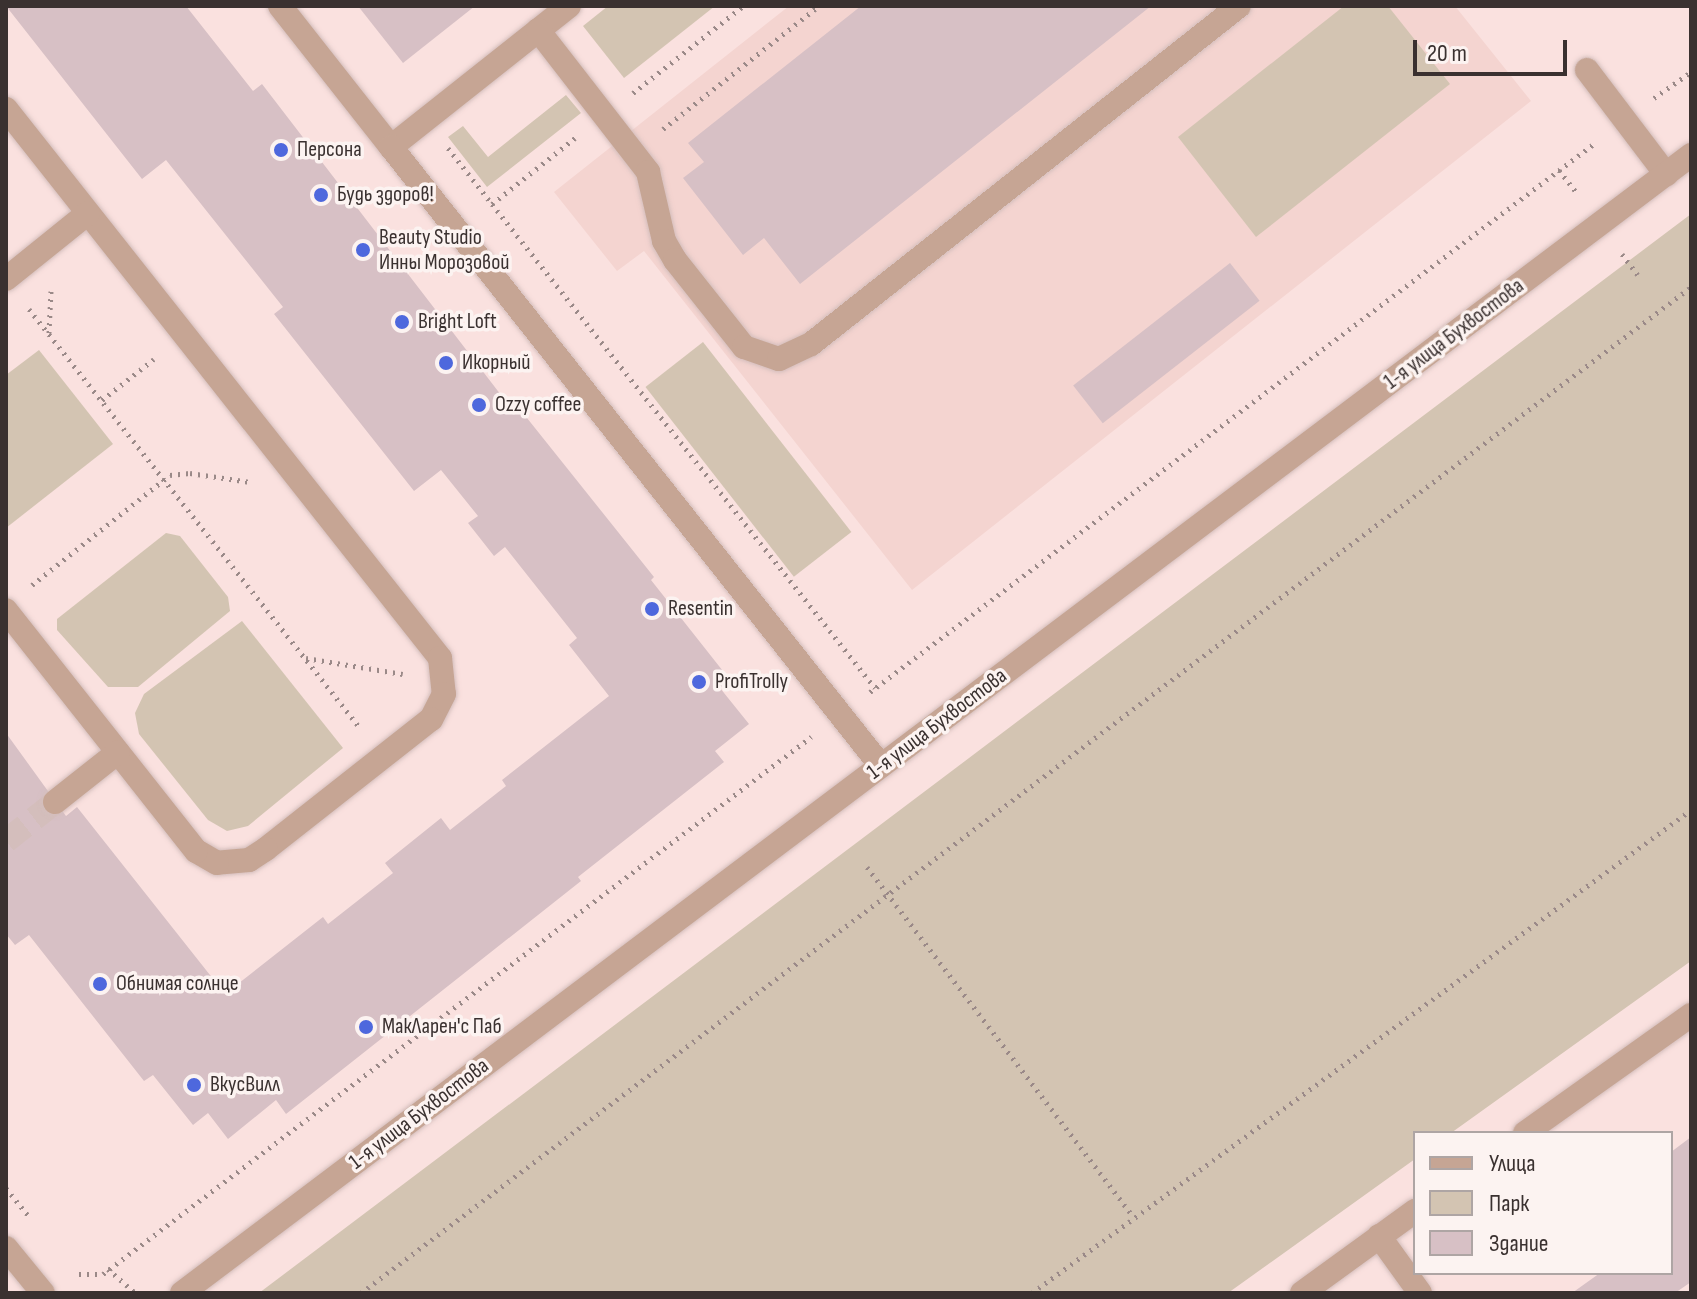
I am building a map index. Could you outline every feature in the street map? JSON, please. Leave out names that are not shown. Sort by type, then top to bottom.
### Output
[{"type":"street","points":[[280,6],[881,766]]},
{"type":"street","points":[[391,147],[569,6]]},
{"type":"street","points":[[538,30],[652,179],[668,250],[744,347],[763,357],[795,356],[1239,6]]},
{"type":"street","points":[[1587,70],[1624,120],[1682,165]]},
{"type":"street","points":[[6,109],[440,658],[445,681],[441,705],[431,719],[266,849],[235,864],[217,863],[196,851],[118,752],[12,603]]},
{"type":"street","name":"1-я улица Бухвостова","points":[[182,1293],[1682,165]]},
{"type":"street","points":[[6,279],[88,213]]},
{"type":"street","points":[[55,802],[118,752]]},
{"type":"street","points":[[1528,1131],[1691,1015]]},
{"type":"street","points":[[1302,1293],[1413,1212]]},
{"type":"street","points":[[1379,1236],[1420,1293]]},
{"type":"street","points":[[6,1248],[43,1293]]},
{"type":"path","points":[[492,204],[743,6]]},
{"type":"path","points":[[634,152],[819,6]]},
{"type":"path","points":[[136,1293],[108,1269],[1691,72]]},
{"type":"path","points":[[426,119],[875,688]]},
{"type":"path","points":[[361,1293],[1691,287]]},
{"type":"path","points":[[23,301],[383,757]]},
{"type":"path","points":[[102,400],[185,334]]},
{"type":"path","points":[[12,603],[164,479],[190,473],[308,492]]},
{"type":"path","points":[[305,658],[445,681]]},
{"type":"path","points":[[1032,1293],[1691,810]]},
{"type":"path","points":[[867,867],[1133,1216]]},
{"type":"shaded area","points":[[789,6],[1455,6],[1531,101],[912,590],[644,251],[617,271],[554,192]]},
{"type":"green space","points":[[608,6],[715,6],[624,78],[583,26]]},
{"type":"green space","points":[[1344,6],[1388,6],[1450,84],[1256,237],[1178,137]]},
{"type":"green space","points":[[566,95],[581,113],[487,187],[448,137],[463,126],[488,157]]},
{"type":"green space","points":[[1691,214],[1691,961],[1454,1131],[1413,1131],[1413,1160],[1228,1293],[259,1293]]},
{"type":"green space","points":[[703,342],[851,532],[794,577],[645,387]]},
{"type":"green space","points":[[39,350],[113,444],[6,528],[6,375]]},
{"type":"green space","points":[[166,533],[180,536],[228,597],[230,611],[138,687],[108,687],[57,630],[57,619]]},
{"type":"green space","points":[[242,621],[343,748],[248,826],[227,831],[208,820],[139,734],[135,713],[144,694]]},
{"type":"building","points":[[6,6],[186,6],[253,91],[262,84],[514,412],[519,408],[654,577],[651,580],[730,680],[720,688],[749,724],[715,751],[724,762],[578,877],[581,881],[286,1114],[276,1100],[228,1139],[208,1113],[193,1125],[153,1075],[144,1081],[29,935],[15,945],[6,934],[6,733],[66,816],[77,807],[225,994],[323,917],[328,924],[393,873],[385,863],[441,818],[450,830],[506,786],[502,780],[609,696],[569,645],[577,638],[505,547],[494,556],[468,523],[478,516],[441,470],[414,491],[274,314],[283,307],[166,160],[142,179]]},
{"type":"building","points":[[358,6],[475,6],[403,63]]},
{"type":"building","points":[[861,6],[1151,6],[800,284],[764,238],[743,255],[683,178],[704,162],[688,143]]},
{"type":"building","points":[[1230,263],[1260,301],[1103,423],[1073,386]]},
{"type":"building","points":[[1691,1137],[1691,1282],[1675,1293],[1572,1293],[1597,1275],[1673,1275],[1673,1150]]},
{"type":"tunnel","points":[[6,841],[55,802]]},
{"type":"place","name":"Персона","points":[[281,150]]},
{"type":"place","name":"Будь здоров!","points":[[321,195]]},
{"type":"place","name":"Beauty Studio Инны Морозовой","points":[[363,250]]},
{"type":"place","name":"Bright Loft","points":[[402,322]]},
{"type":"place","name":"Икорный","points":[[446,363]]},
{"type":"place","name":"Ozzy coffee","points":[[479,405]]},
{"type":"place","name":"Resentin","points":[[652,609]]},
{"type":"place","name":"ProfiTrolly","points":[[699,682]]},
{"type":"place","name":"Обнимая солнце","points":[[100,984]]},
{"type":"place","name":"МакЛарен'с Паб","points":[[366,1027]]},
{"type":"place","name":"ВкусВилл","points":[[194,1085]]}]
